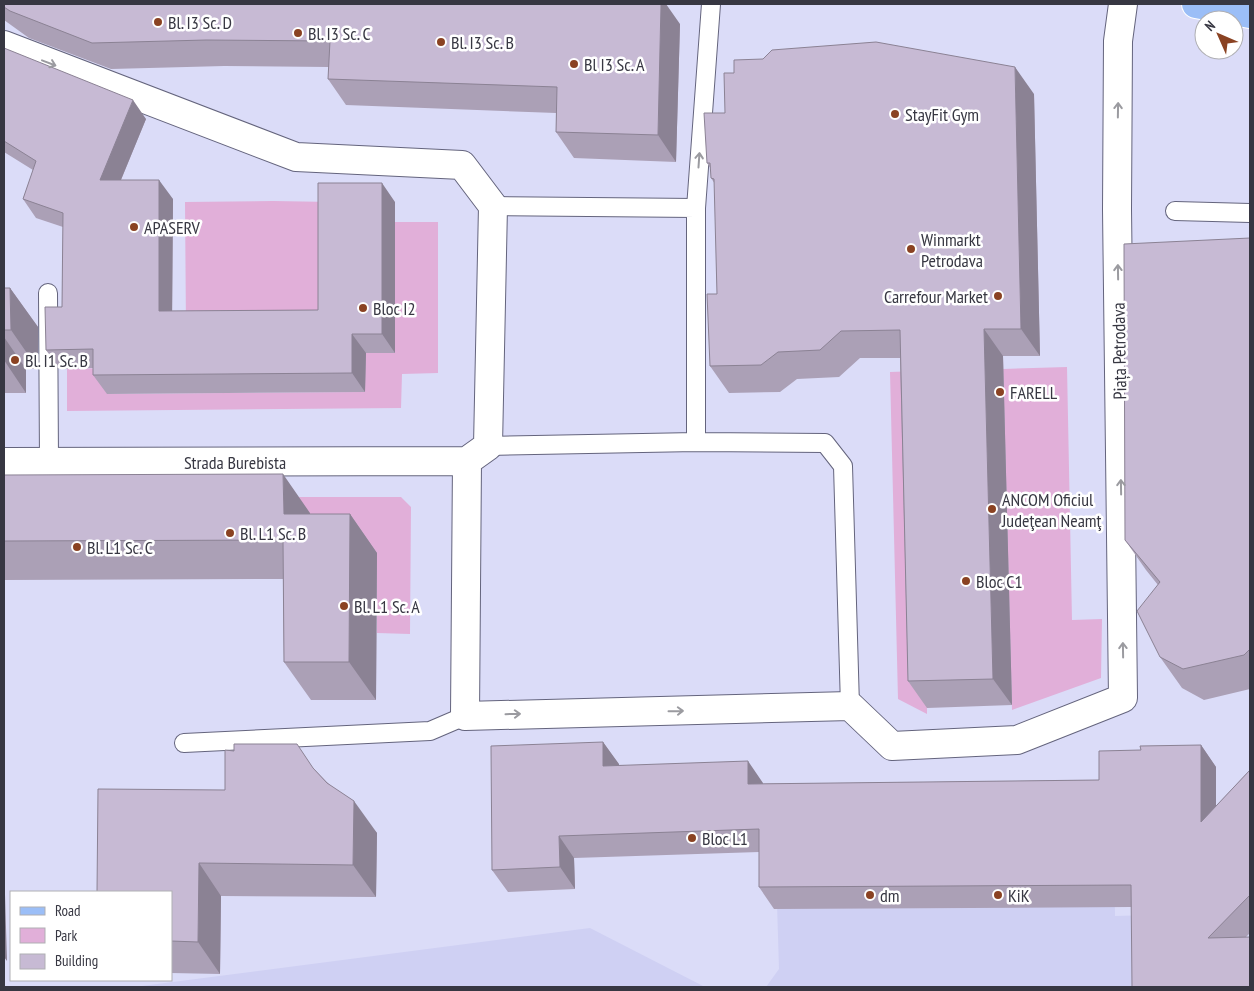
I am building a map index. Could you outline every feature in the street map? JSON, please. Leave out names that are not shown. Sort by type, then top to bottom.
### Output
[{"type":"main road","points":[[1196,4],[1250,14]]},
{"type":"street","name":"Piața Petrodava","points":[[850,706],[892,746],[1017,740],[1123,698],[1117,209],[1118,41],[1124,4]]},
{"type":"street","points":[[4,45],[296,157],[462,165],[493,206],[477,453],[465,716],[850,706]]},
{"type":"street","name":"Strada Burebista","points":[[4,462],[477,453]]},
{"type":"lane","points":[[696,442],[696,208],[711,4]]},
{"type":"lane","points":[[493,206],[696,208]]},
{"type":"lane","points":[[1175,211],[1250,213]]},
{"type":"lane","points":[[48,293],[48,462]]},
{"type":"lane","points":[[477,453],[696,442],[825,443],[843,466],[850,706]]},
{"type":"lane","points":[[184,743],[430,732],[465,716]]},
{"type":"shaded area","points":[[1114,802],[1115,916],[1221,913],[1250,987],[766,987],[779,969],[774,806]]},
{"type":"shaded area","points":[[590,928],[705,987],[134,987]]},
{"type":"green space","points":[[185,202],[332,202],[332,329],[186,328]]},
{"type":"green space","points":[[395,222],[438,222],[438,373],[402,374],[401,408],[67,411],[67,369],[107,368],[107,394],[365,392],[365,353],[395,353]]},
{"type":"green space","points":[[1067,367],[1072,620],[1102,619],[1101,678],[1012,710],[1003,369]]},
{"type":"green space","points":[[918,371],[927,714],[898,699],[890,372]]},
{"type":"green space","points":[[235,497],[401,497],[411,507],[410,634],[377,633],[377,553]]},
{"type":"building","points":[[4,4],[661,4],[658,135],[556,132],[557,87],[328,79],[330,41],[206,40],[92,43],[10,11],[4,7]]},
{"type":"building","points":[[876,42],[1015,67],[1021,329],[984,329],[993,679],[908,681],[900,330],[841,331],[820,350],[778,352],[761,365],[710,366],[707,294],[717,294],[714,179],[711,178],[710,163],[707,163],[704,113],[725,113],[724,73],[734,73],[734,60],[763,59],[772,50]]},
{"type":"building","points":[[4,48],[133,100],[100,180],[159,180],[159,311],[318,310],[318,183],[382,183],[382,334],[352,334],[352,373],[93,375],[93,349],[46,350],[45,307],[62,307],[63,213],[23,199],[36,161],[4,141]]},
{"type":"building","points":[[1250,238],[1250,649],[1244,655],[1183,669],[1160,657],[1137,611],[1160,582],[1125,540],[1124,244]]},
{"type":"building","points":[[4,288],[10,288],[11,330],[4,330]]},
{"type":"building","points":[[283,474],[284,514],[350,514],[349,662],[284,662],[283,540],[4,541],[4,475]]},
{"type":"building","points":[[603,742],[603,766],[748,761],[748,784],[1099,780],[1099,751],[1141,750],[1140,746],[1201,745],[1201,822],[1250,770],[1250,895],[1208,938],[1250,937],[1250,987],[1132,987],[1131,885],[759,887],[759,829],[559,836],[560,867],[492,870],[491,746]]},
{"type":"building","points":[[234,744],[297,744],[313,768],[327,783],[354,801],[353,865],[199,863],[198,942],[172,941],[172,891],[97,891],[98,789],[225,790],[225,750],[234,751]]},
{"type":"place","name":"Bl. I3 Sc. D","points":[[158,22]]},
{"type":"place","name":"Bl. I3 Sc. C","points":[[298,33]]},
{"type":"place","name":"Bl. I3 Sc. B","points":[[441,42]]},
{"type":"place","name":"Bl I3 Sc. A","points":[[574,64]]},
{"type":"place","name":"StayFit Gym","points":[[895,114]]},
{"type":"place","name":"APASERV","points":[[134,227]]},
{"type":"place","name":"Winmarkt Petrodava","points":[[911,249]]},
{"type":"place","name":"Carrefour Market","points":[[998,296]]},
{"type":"place","name":"Bloc I2","points":[[363,308]]},
{"type":"place","name":"Bl. I1 Sc. B","points":[[15,360]]},
{"type":"place","name":"FARELL","points":[[1000,392]]},
{"type":"place","name":"ANCOM Oficiul Judeţean Neamţ","points":[[992,509]]},
{"type":"place","name":"Bl. L1 Sc. B","points":[[230,533]]},
{"type":"place","name":"Bl. L1 Sc. C","points":[[77,547]]},
{"type":"place","name":"Bloc C1","points":[[966,581]]},
{"type":"place","name":"Bl. L1 Sc. A","points":[[344,606]]},
{"type":"place","name":"Bloc L1","points":[[692,838]]},
{"type":"place","name":"dm","points":[[870,895]]},
{"type":"place","name":"KiK","points":[[998,895]]}]
